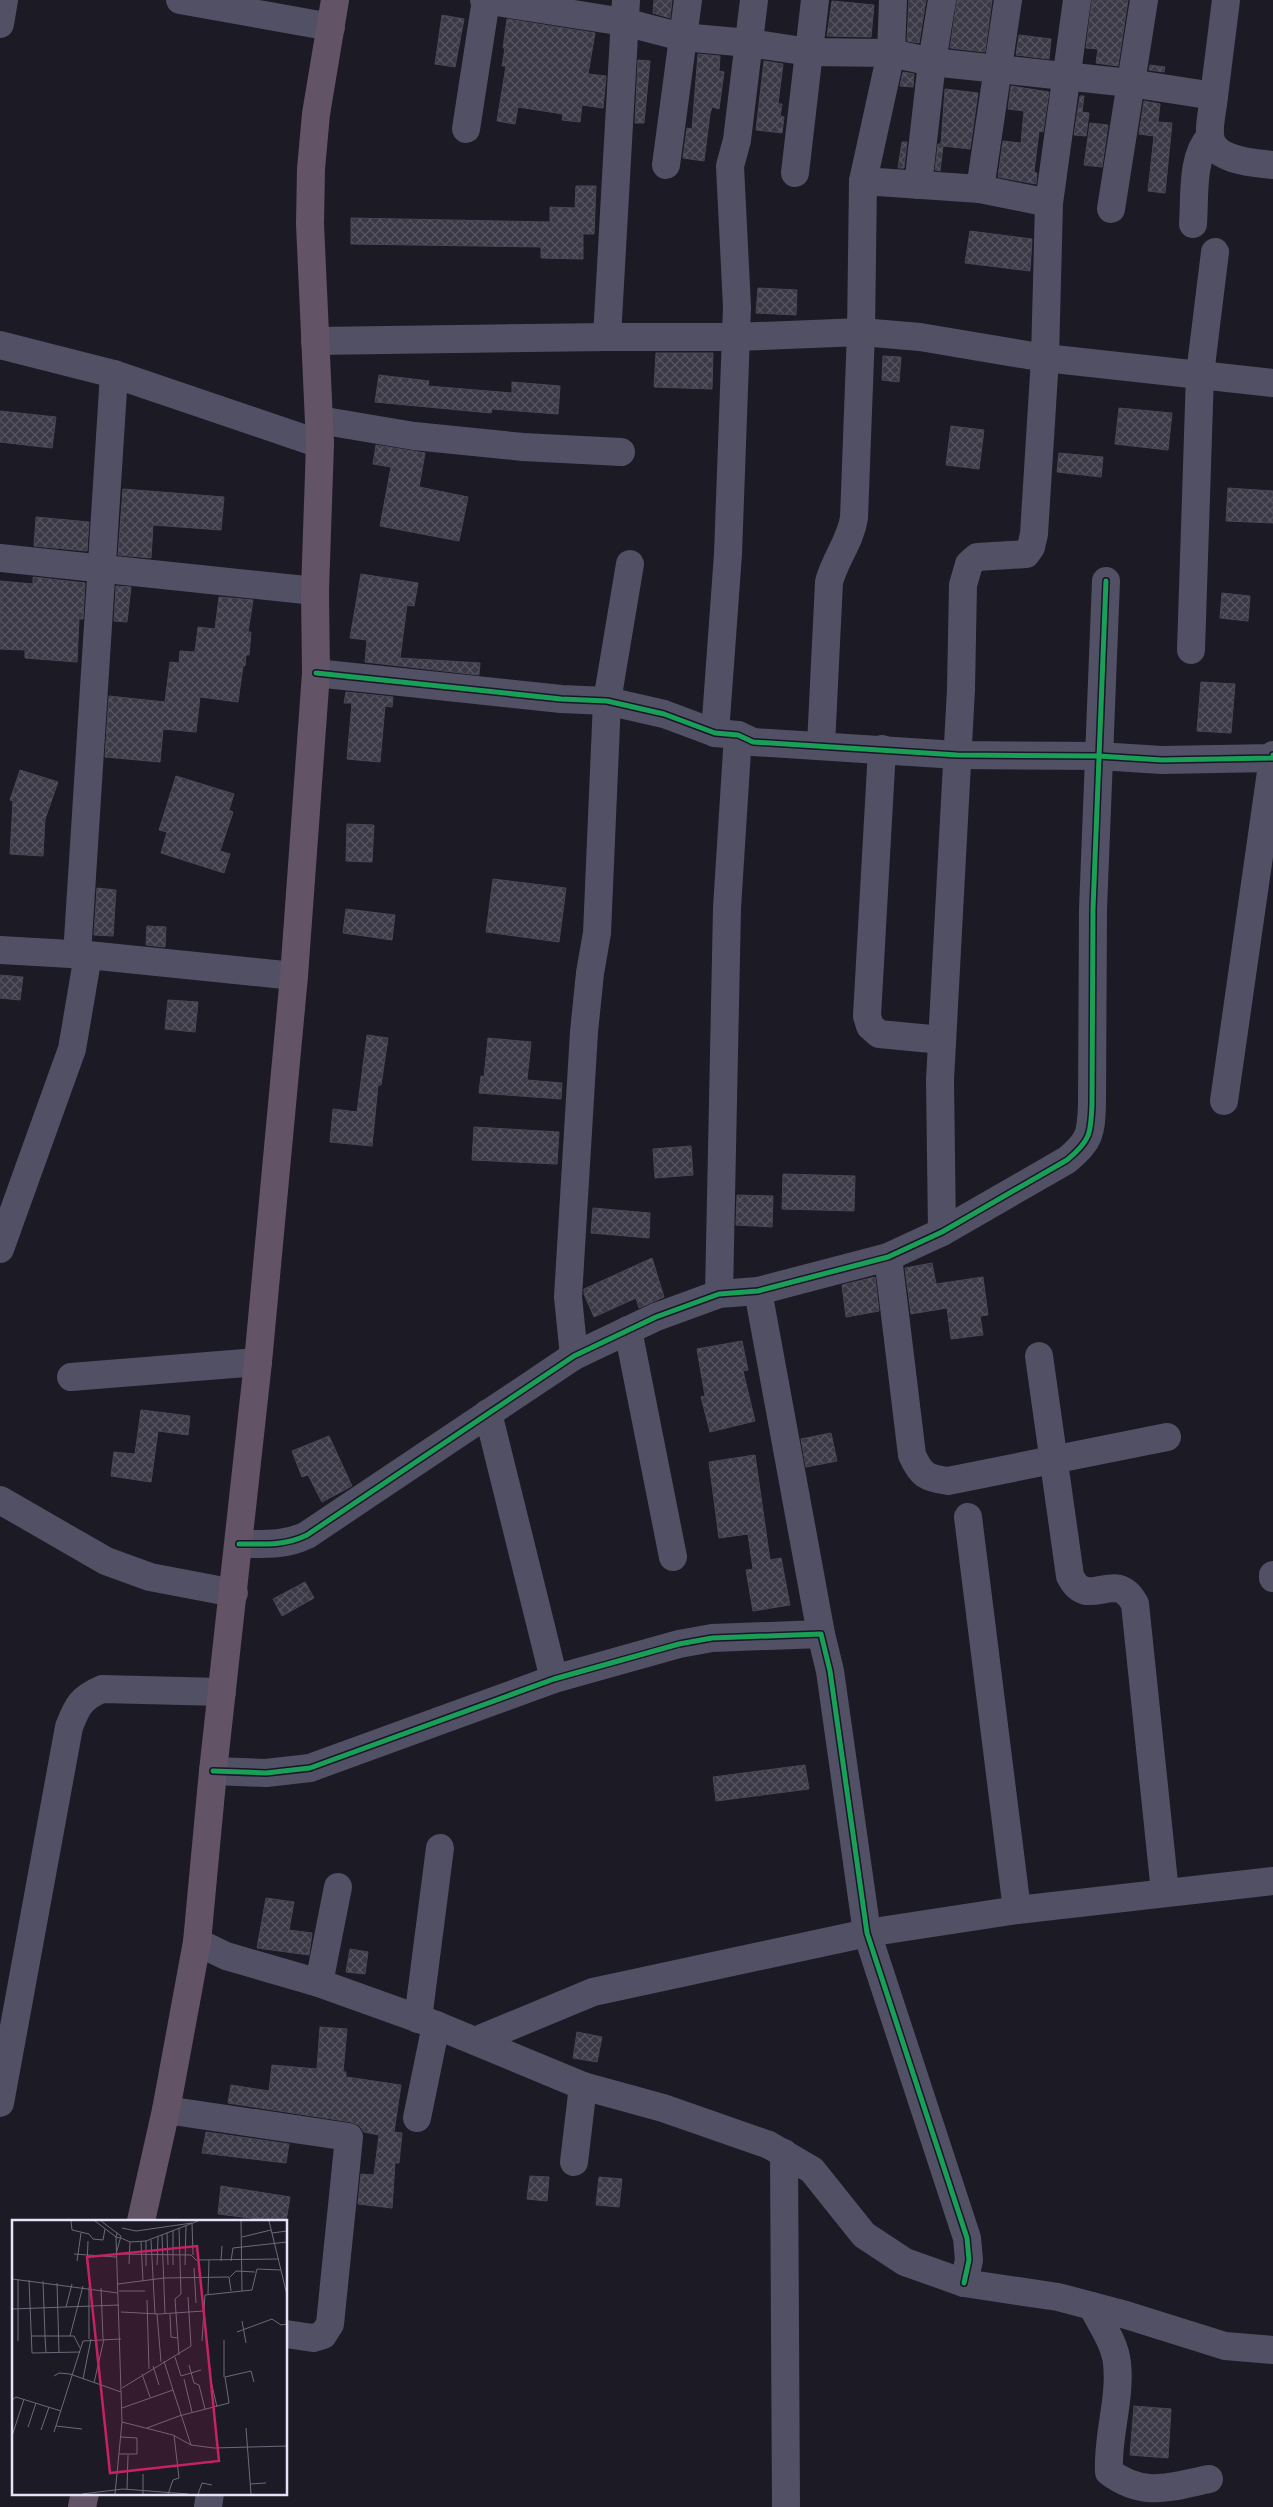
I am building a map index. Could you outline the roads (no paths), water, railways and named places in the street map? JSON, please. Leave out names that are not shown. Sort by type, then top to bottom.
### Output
[{"type":"highway","points":[[142,2220],[166,2110],[197,1942],[213,1771],[234,1594],[258,1362],[294,976],[316,673],[315,591],[320,432],[315,341],[311,169],[316,114],[335,0]]},
{"type":"highway","points":[[82,2507],[85,2494]]},
{"type":"street","points":[[0,24],[4,0]]},
{"type":"street","points":[[180,0],[331,27]]},
{"type":"street","points":[[466,129],[485,0],[625,11],[682,37],[749,43],[810,52],[891,53],[932,62],[1130,82],[1214,96]]},
{"type":"street","points":[[666,165],[688,0]]},
{"type":"street","points":[[719,1294],[727,916],[726,734],[728,554],[737,281],[730,166],[737,140],[754,0]]},
{"type":"street","points":[[795,174],[815,0]]},
{"type":"street","points":[[821,745],[829,582],[832,568],[851,534],[854,518],[861,332],[863,181],[891,53],[893,0]]},
{"type":"street","points":[[918,185],[932,62],[942,0]]},
{"type":"street","points":[[980,189],[1008,0]]},
{"type":"street","points":[[942,1232],[940,1080],[965,573],[969,564],[977,557],[1026,554],[1031,547],[1045,358],[1049,203],[1077,0]]},
{"type":"street","points":[[1111,209],[1144,0]]},
{"type":"street","points":[[1226,0],[1210,137],[1215,147],[1230,158],[1273,165]]},
{"type":"street","points":[[607,337],[625,11]]},
{"type":"street","points":[[1193,224],[1198,156],[1203,144],[1210,137]]},
{"type":"street","points":[[863,181],[980,189],[1049,203]]},
{"type":"street","points":[[1191,650],[1200,374],[1215,252]]},
{"type":"street","points":[[315,341],[736,337],[861,332],[920,337],[1045,358],[1273,383]]},
{"type":"street","points":[[0,345],[114,374],[320,432],[414,436],[505,445],[621,452]]},
{"type":"street","points":[[0,1249],[70,1056],[83,955],[114,374]]},
{"type":"street","points":[[0,558],[315,591]]},
{"type":"street","points":[[574,1356],[568,1297],[584,1032],[590,974],[598,933],[607,701],[630,564]]},
{"type":"street","points":[[239,1544],[279,1544],[296,1540],[574,1356],[628,1330],[656,1317],[719,1294],[758,1291],[888,1257],[942,1232],[1067,1160],[1084,1146],[1091,1127],[1093,909],[1106,582]]},
{"type":"street","points":[[316,673],[561,699],[607,701],[664,714],[752,742],[957,755],[1098,756],[1162,760],[1273,757],[1224,1101]]},
{"type":"street","points":[[882,749],[867,1016],[870,1026],[879,1034],[942,1040]]},
{"type":"street","points":[[0,950],[83,955],[294,976]]},
{"type":"street","points":[[888,1257],[912,1455],[918,1469],[930,1478],[948,1481],[1167,1437]]},
{"type":"street","points":[[758,1291],[821,1634],[830,1671],[867,1933],[967,2238],[968,2260],[964,2283]]},
{"type":"street","points":[[628,1330],[673,1557]]},
{"type":"street","points":[[1039,1356],[1070,1576],[1074,1585],[1089,1592],[1110,1588],[1123,1589],[1131,1595],[1136,1604],[1165,1892]]},
{"type":"street","points":[[71,1377],[258,1362]]},
{"type":"street","points":[[488,1412],[554,1679]]},
{"type":"street","points":[[0,1500],[106,1561],[150,1577],[234,1594]]},
{"type":"street","points":[[968,1517],[1017,1910]]},
{"type":"street","points":[[213,1771],[266,1773],[310,1768],[554,1679],[679,1644],[712,1638],[821,1634]]},
{"type":"street","points":[[0,2103],[69,1727],[76,1709],[87,1696],[102,1689],[222,1692]]},
{"type":"street","points":[[417,2118],[427,2022],[440,1848]]},
{"type":"street","points":[[475,2040],[593,1992],[867,1933],[1017,1910],[1273,1881]]},
{"type":"street","points":[[319,1983],[338,1886]]},
{"type":"street","points":[[197,1942],[226,1956],[319,1983],[427,2022],[584,2086],[672,2111],[769,2145],[812,2170],[864,2235],[881,2248],[905,2262],[964,2283],[1049,2296],[1092,2306],[1226,2346],[1273,2350]]},
{"type":"street","points":[[574,2162],[584,2086]]},
{"type":"street","points":[[166,2110],[349,2137],[330,2324],[323,2335],[313,2338],[288,2334]]},
{"type":"street","points":[[784,2153],[786,2507]]},
{"type":"street","points":[[1092,2306],[1110,2342],[1117,2363],[1108,2454],[1109,2472],[1124,2484],[1146,2489],[1163,2488],[1209,2478]]},
{"type":"street","points":[[208,2507],[210,2494]]}]
